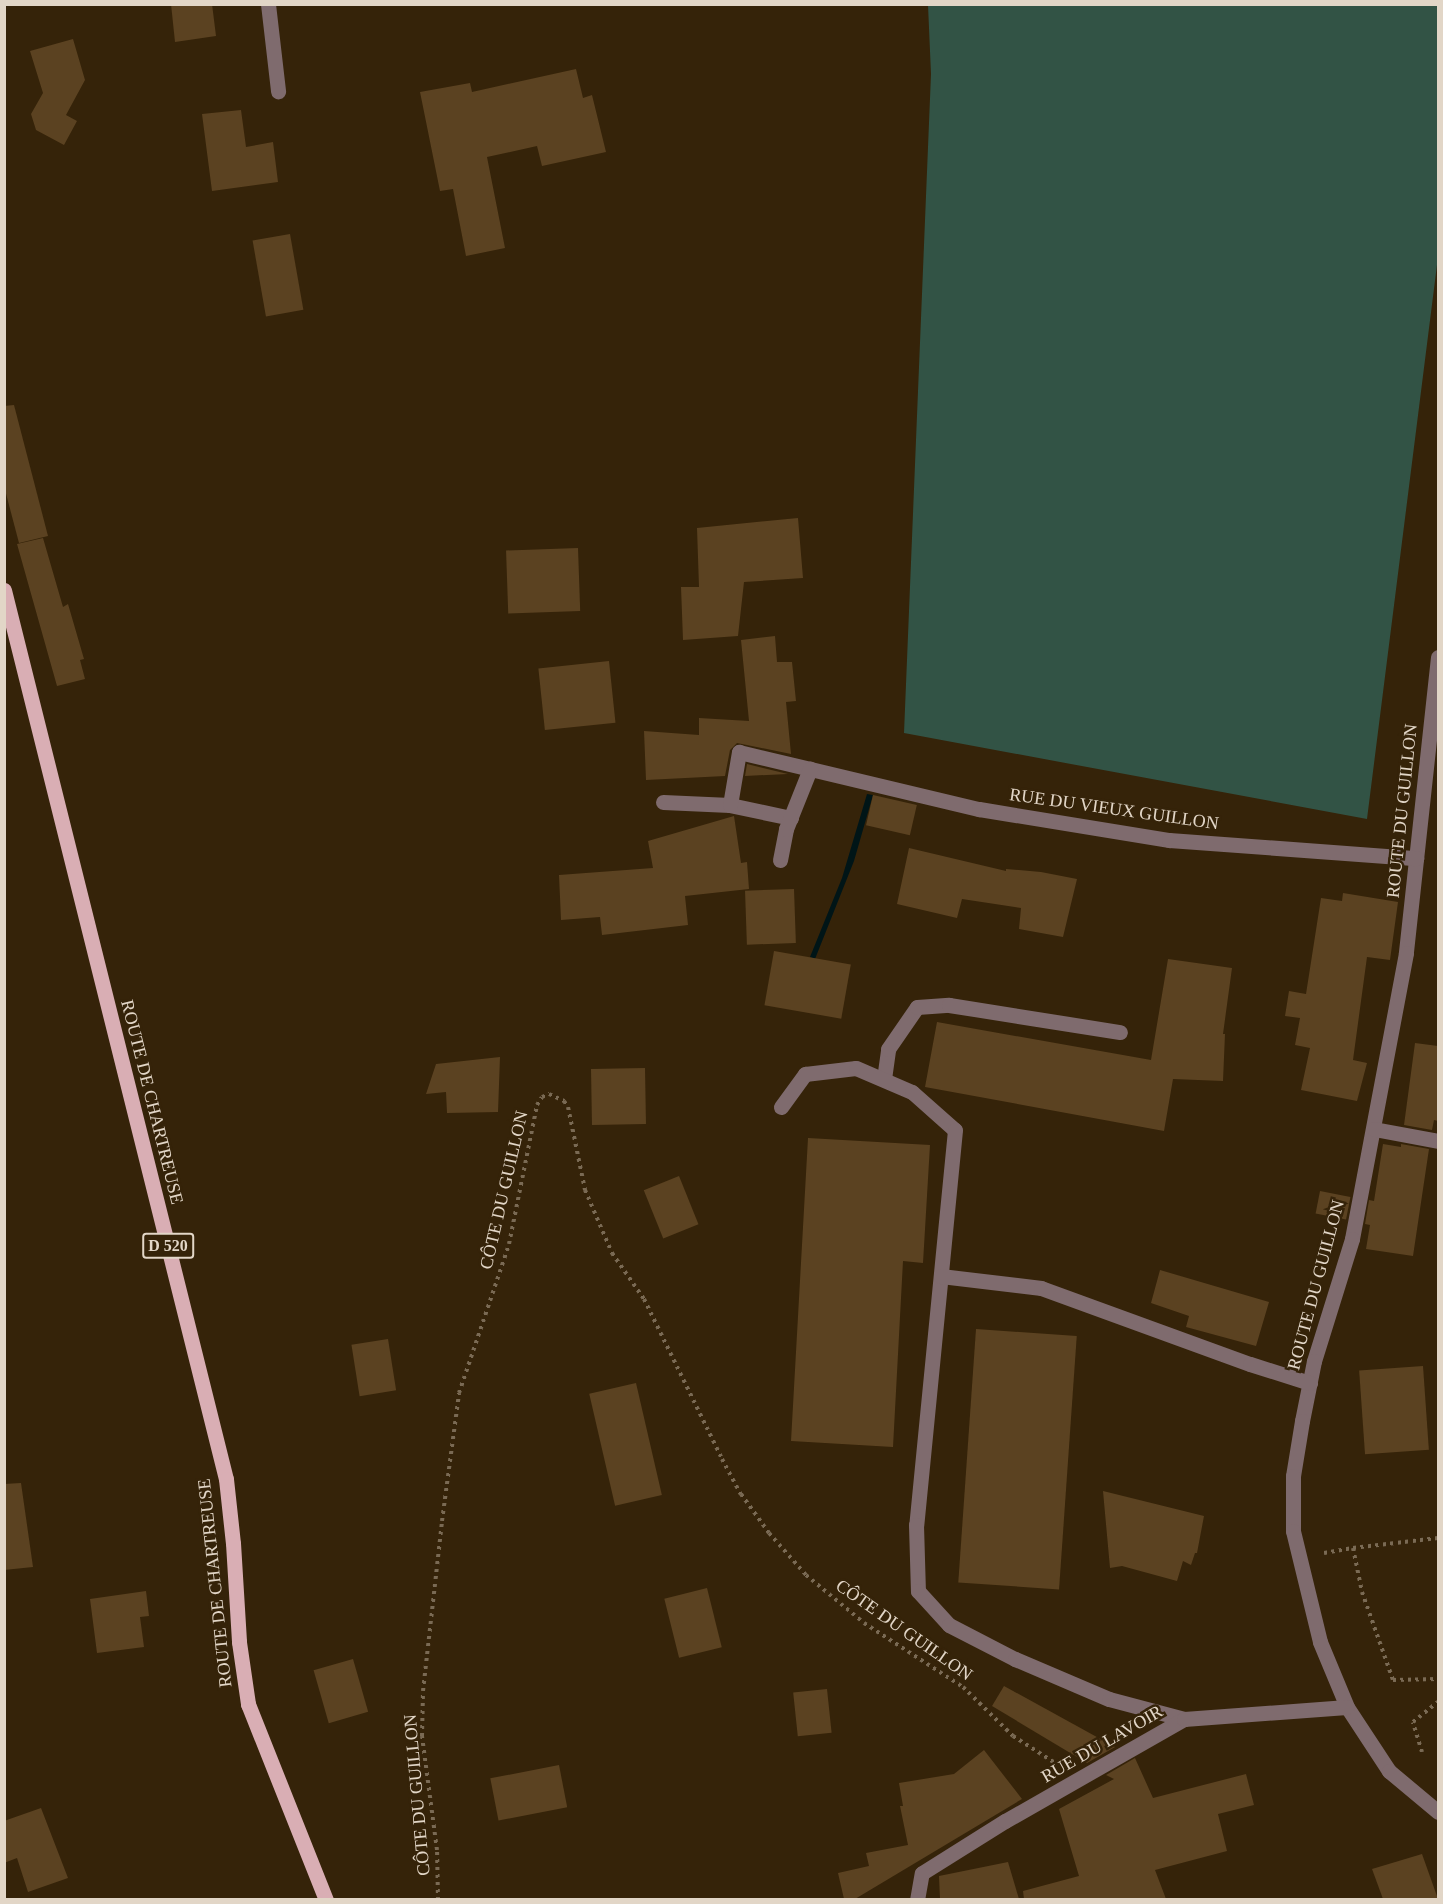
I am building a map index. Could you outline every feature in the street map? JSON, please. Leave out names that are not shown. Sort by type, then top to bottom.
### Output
[{"type":"main road","name":"ROUTE DE CHARTREUSE","points":[[4,590],[226,1479],[233,1544],[239,1642],[248,1704],[326,1899]]},
{"type":"street","points":[[268,4],[278,91]]},
{"type":"street","name":"ROUTE DU GUILLON","points":[[1438,662],[1406,953],[1352,1239],[1310,1383],[1293,1476],[1293,1531],[1320,1642],[1347,1707],[1389,1772],[1438,1812]]},
{"type":"street","name":"RUE DU VIEUX GUILLON","points":[[730,805],[739,752],[979,809],[1169,840],[1416,858]]},
{"type":"street","points":[[780,860],[790,818],[810,768]]},
{"type":"street","points":[[663,802],[730,805],[790,818]]},
{"type":"street","points":[[884,1079],[888,1049],[917,1007],[949,1005],[1120,1032]]},
{"type":"street","points":[[781,1107],[805,1074],[856,1068],[912,1092],[955,1130],[916,1525],[918,1591],[950,1625],[1014,1659],[1109,1699],[1184,1719]]},
{"type":"street","points":[[1374,1129],[1438,1141]]},
{"type":"street","points":[[941,1276],[1041,1288],[1250,1364],[1310,1383]]},
{"type":"street","name":"RUE DU LAVOIR","points":[[916,1899],[922,1873],[1005,1821],[1081,1780],[1184,1719],[1347,1707]]},
{"type":"path","name":"CÔTE DU GUILLON","points":[[438,1899],[437,1850],[422,1736],[423,1691],[459,1393],[509,1244],[537,1105],[542,1097],[549,1094],[558,1096],[568,1107],[585,1190],[612,1253],[644,1299],[722,1459],[741,1494],[769,1533],[806,1575],[864,1623],[963,1688],[1013,1736],[1081,1780]]},
{"type":"path","points":[[1438,1538],[1353,1548],[1362,1592],[1393,1680],[1438,1679]]},
{"type":"path","points":[[1422,1752],[1413,1722],[1438,1702]]},
{"type":"green space","points":[[928,5],[1438,5],[1438,257],[1367,819],[904,733],[931,74]]},
{"type":"shaded area","points":[[867,794],[873,795],[854,861],[815,959],[810,957],[842,878]]},
{"type":"building","points":[[171,4],[212,4],[216,36],[175,42]]},
{"type":"building","points":[[73,39],[85,80],[66,115],[77,121],[64,145],[36,130],[31,114],[43,93],[30,51]]},
{"type":"building","points":[[576,69],[583,98],[592,95],[606,152],[542,166],[537,146],[487,157],[505,248],[466,256],[453,189],[440,191],[420,92],[470,83],[472,92]]},
{"type":"building","points":[[241,110],[246,147],[273,142],[278,182],[212,191],[202,114]]},
{"type":"building","points":[[290,234],[303,310],[266,316],[253,241]]},
{"type":"building","points":[[14,405],[48,536],[19,543],[4,486],[4,406]]},
{"type":"building","points":[[798,518],[803,578],[744,582],[738,636],[683,640],[681,587],[699,587],[697,528]]},
{"type":"building","points":[[43,538],[63,607],[68,604],[84,659],[80,660],[85,679],[57,686],[17,544]]},
{"type":"building","points":[[578,548],[580,611],[508,613],[506,551]]},
{"type":"building","points":[[775,636],[777,662],[792,662],[796,701],[786,702],[791,754],[737,743],[730,750],[725,776],[646,780],[644,731],[699,735],[699,718],[749,721],[741,640]]},
{"type":"building","points":[[609,661],[615,723],[545,730],[538,668]]},
{"type":"building","points":[[747,764],[788,774],[745,776]]},
{"type":"building","points":[[873,795],[917,805],[910,835],[866,825]]},
{"type":"building","points":[[734,816],[741,863],[747,862],[749,889],[685,896],[688,925],[602,935],[600,917],[561,920],[559,875],[653,868],[648,841]]},
{"type":"building","points":[[909,848],[1006,871],[1006,869],[1041,872],[1077,879],[1063,937],[1019,929],[1021,908],[962,899],[957,918],[897,904]]},
{"type":"building","points":[[794,889],[796,943],[747,945],[745,891]]},
{"type":"building","points":[[1343,893],[1398,902],[1390,960],[1367,957],[1353,1060],[1367,1063],[1357,1101],[1301,1090],[1310,1048],[1295,1045],[1300,1018],[1285,1016],[1289,991],[1306,994],[1321,898],[1342,901]]},
{"type":"building","points":[[774,951],[851,965],[841,1019],[764,1005]]},
{"type":"building","points":[[1168,959],[1232,968],[1223,1034],[1225,1034],[1223,1081],[1173,1079],[1164,1131],[925,1087],[937,1022],[1151,1060]]},
{"type":"building","points":[[1415,1043],[1438,1046],[1438,1121],[1434,1120],[1432,1130],[1404,1125]]},
{"type":"building","points":[[500,1057],[498,1112],[447,1113],[446,1092],[426,1094],[436,1064]]},
{"type":"building","points":[[645,1068],[646,1124],[592,1125],[591,1069]]},
{"type":"building","points":[[808,1138],[930,1145],[923,1263],[903,1261],[893,1447],[791,1441]]},
{"type":"building","points":[[1383,1144],[1401,1147],[1401,1144],[1429,1149],[1413,1256],[1366,1249],[1370,1225],[1365,1224],[1369,1200],[1374,1201]]},
{"type":"building","points":[[679,1176],[698,1224],[663,1238],[644,1190]]},
{"type":"building","points":[[1320,1191],[1350,1197],[1346,1219],[1316,1214]]},
{"type":"building","points":[[1160,1270],[1269,1302],[1256,1346],[1186,1327],[1189,1316],[1151,1303]]},
{"type":"building","points":[[976,1329],[1077,1336],[1059,1589],[958,1582]]},
{"type":"building","points":[[388,1339],[396,1390],[360,1396],[351,1345]]},
{"type":"building","points":[[1423,1366],[1429,1450],[1365,1454],[1359,1370]]},
{"type":"building","points":[[636,1383],[662,1495],[615,1506],[589,1394]]},
{"type":"building","points":[[21,1483],[33,1567],[4,1570],[4,1484]]},
{"type":"building","points":[[1103,1491],[1204,1516],[1197,1553],[1191,1565],[1183,1561],[1177,1581],[1122,1566],[1110,1568]]},
{"type":"building","points":[[707,1588],[722,1647],[679,1658],[664,1599]]},
{"type":"building","points":[[146,1591],[149,1616],[140,1617],[144,1647],[97,1653],[90,1599]]},
{"type":"building","points":[[353,1659],[368,1712],[329,1723],[314,1670]]},
{"type":"building","points":[[1004,1686],[1115,1747],[1087,1763],[992,1706]]},
{"type":"building","points":[[827,1689],[832,1733],[798,1736],[793,1693]]},
{"type":"building","points":[[984,1750],[1022,1799],[855,1899],[844,1899],[838,1873],[869,1866],[866,1853],[908,1845],[900,1806],[903,1806],[899,1783],[954,1774]]},
{"type":"building","points":[[1135,1758],[1153,1798],[1246,1774],[1254,1805],[1218,1814],[1227,1851],[1155,1870],[1166,1899],[1024,1899],[1023,1891],[1079,1876],[1059,1809],[1114,1779],[1106,1775]]},
{"type":"building","points":[[559,1765],[567,1807],[498,1821],[490,1778]]},
{"type":"building","points":[[41,1808],[68,1878],[28,1892],[17,1858],[4,1863],[4,1821]]},
{"type":"building","points":[[1422,1854],[1438,1899],[1383,1899],[1372,1869]]},
{"type":"building","points":[[1008,1862],[1019,1899],[940,1899],[939,1876]]}]
